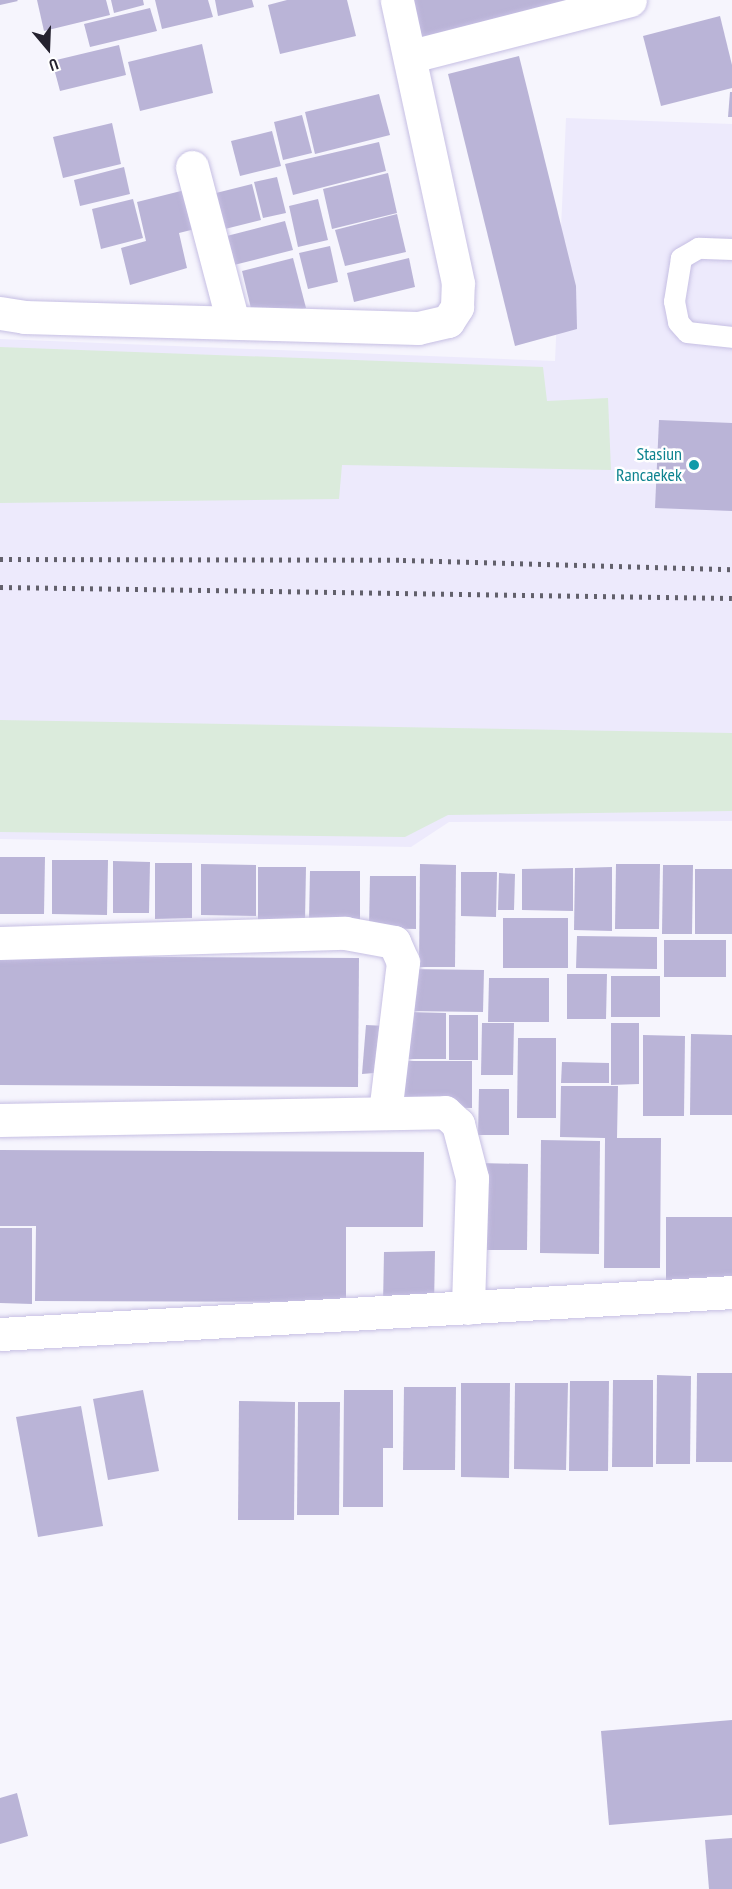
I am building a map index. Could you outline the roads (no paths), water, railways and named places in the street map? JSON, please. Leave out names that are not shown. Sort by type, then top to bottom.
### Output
[{"type":"street","points":[[0,313],[24,317],[418,328],[448,321],[457,307],[458,283],[412,56],[397,0]]},
{"type":"street","points":[[412,56],[630,0]]},
{"type":"street","points":[[192,167],[233,322]]},
{"type":"street","points":[[0,943],[345,933],[394,942],[403,962],[385,1112]]},
{"type":"street","points":[[0,1120],[445,1112],[458,1124],[472,1178],[468,1308]]},
{"type":"street","points":[[0,1334],[732,1292]]},
{"type":"lane","points":[[732,249],[698,248],[681,258],[674,301],[678,322],[687,332],[732,337]]},
{"type":"railway","points":[[0,559],[403,560],[732,569]]},
{"type":"railway","points":[[0,587],[732,598]]},
{"type":"place","name":"Stasiun Rancaekek","points":[[694,465]]}]
